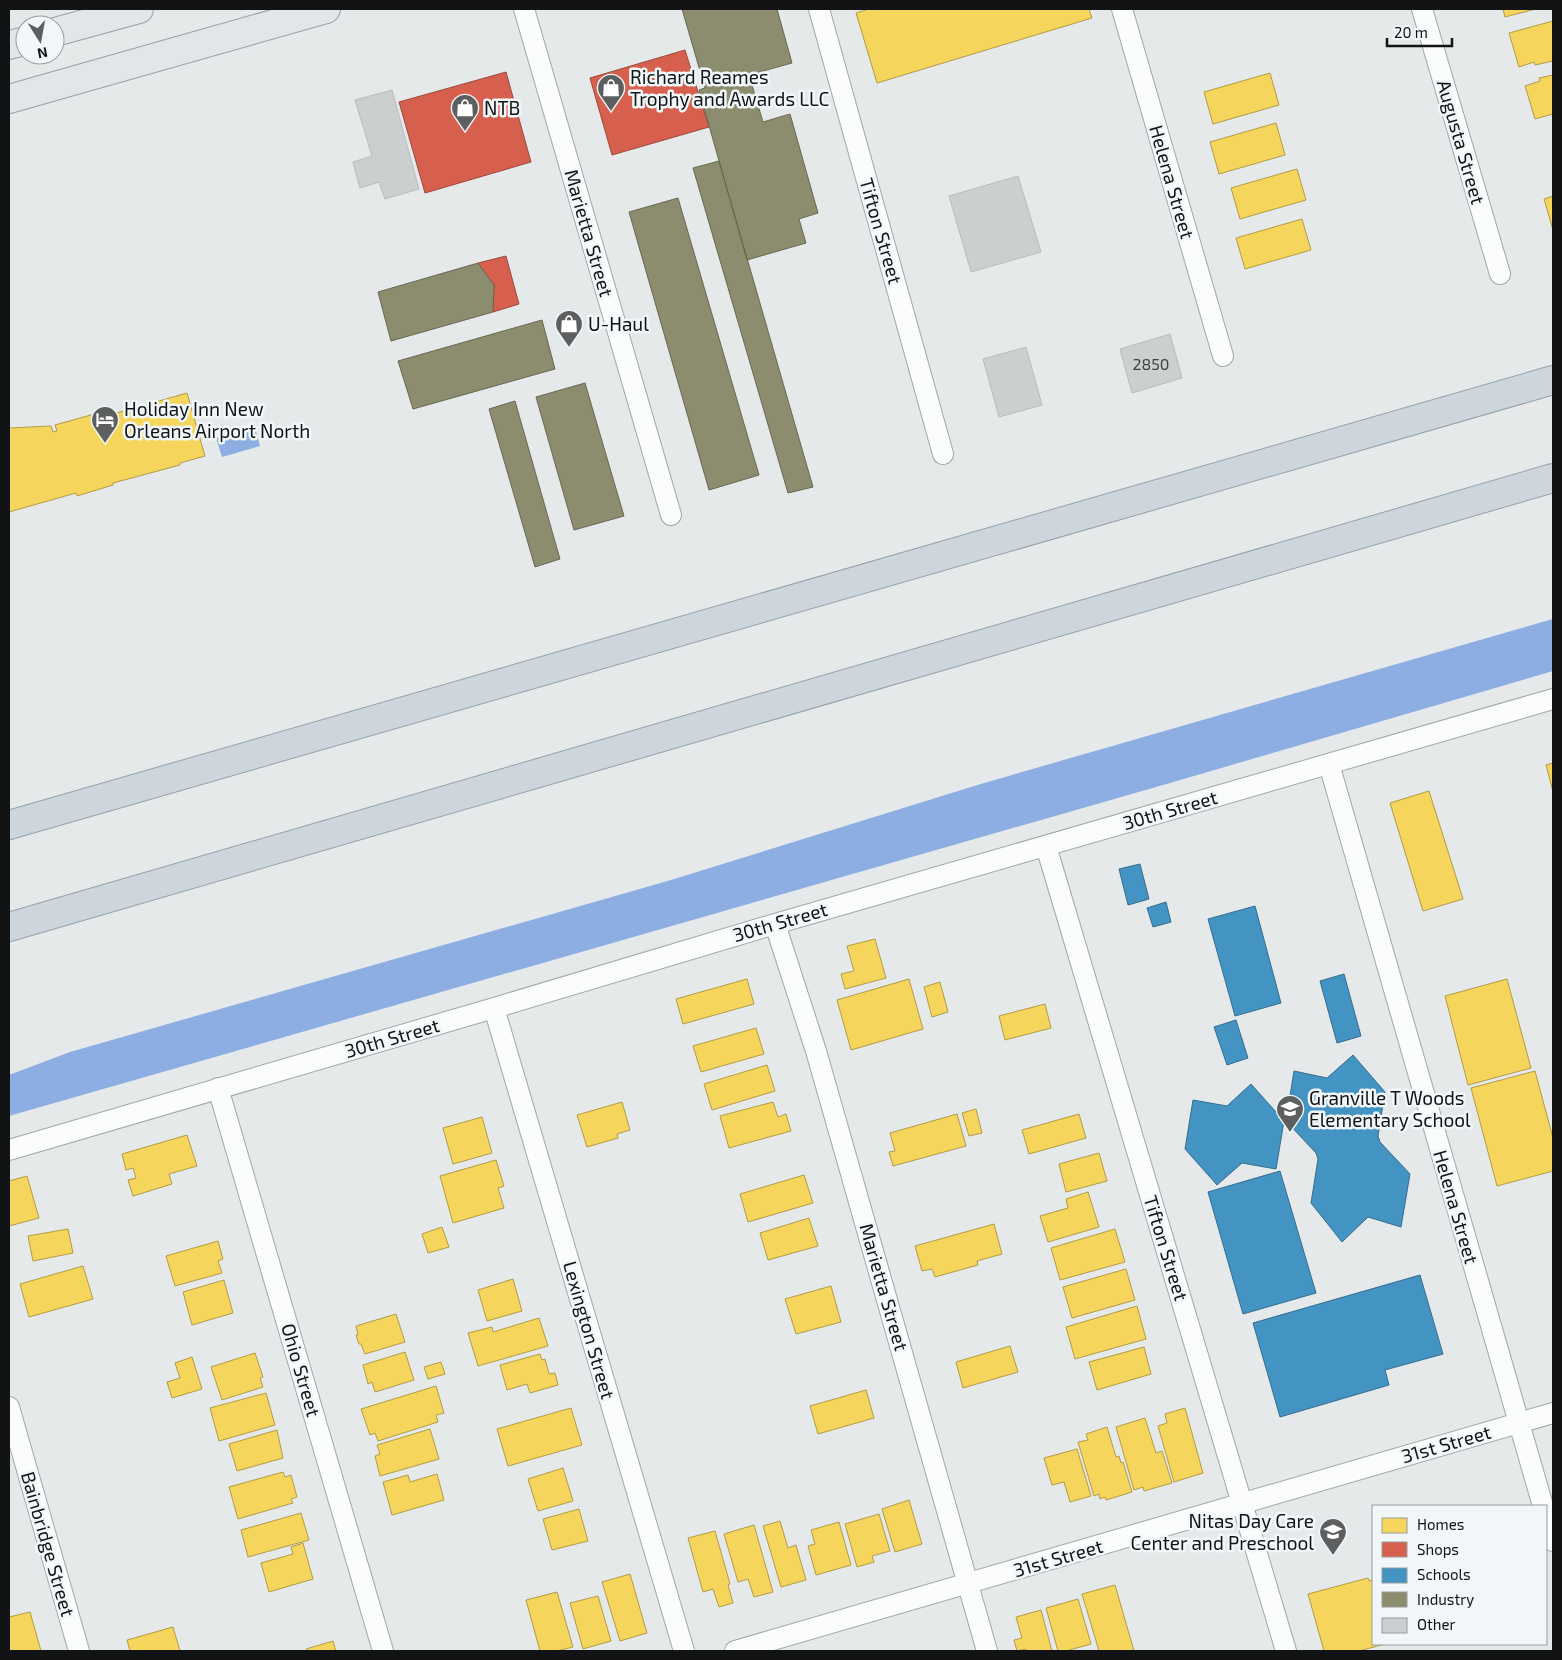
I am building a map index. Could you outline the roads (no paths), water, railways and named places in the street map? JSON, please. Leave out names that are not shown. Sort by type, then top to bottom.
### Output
[{"type":"highway","points":[[9,825],[1553,380]]},
{"type":"highway","points":[[9,927],[1553,478]]},
{"type":"main road","points":[[65,29],[139,9]]},
{"type":"main road","points":[[9,99],[326,9]]},
{"type":"street","name":"Marietta Street","points":[[524,9],[671,515]]},
{"type":"street","name":"Tifton Street","points":[[819,9],[943,454]]},
{"type":"street","name":"Helena Street","points":[[1122,9],[1223,356]]},
{"type":"street","name":"Augusta Street","points":[[1422,9],[1500,274]]},
{"type":"street","name":"30th Street","points":[[9,1150],[775,924],[1553,699]]},
{"type":"street","name":"Helena Street","points":[[1329,764],[1543,1505]]},
{"type":"street","name":"Tifton Street","points":[[1046,846],[1286,1651]]},
{"type":"street","name":"Marietta Street","points":[[775,924],[816,1052],[987,1651]]},
{"type":"street","name":"Lexington Street","points":[[494,1008],[684,1651]]},
{"type":"street","name":"Ohio Street","points":[[218,1088],[383,1651]]},
{"type":"street","name":"Bainbridge Street","points":[[9,1407],[79,1651]]},
{"type":"street","name":"31st Street","points":[[735,1651],[1553,1413]]},
{"type":"street","points":[[1547,1520],[1553,1541]]},
{"type":"water","points":[[255,427],[260,446],[222,457],[216,438]]},
{"type":"water","points":[[1553,619],[1553,671],[1170,783],[9,1116],[9,1075],[70,1052],[671,880],[984,783]]},
{"type":"place","name":"Richard Reames Trophy and Awards LLC","points":[[611,112]]},
{"type":"place","name":"NTB","points":[[465,132]]},
{"type":"place","name":"U-Haul","points":[[569,348]]},
{"type":"place","name":"Holiday Inn New Orleans Airport North","points":[[105,444]]},
{"type":"place","name":"Granville T Woods Elementary School","points":[[1290,1133]]},
{"type":"place","name":"Nitas Day Care Center and Preschool","points":[[1333,1556]]}]
